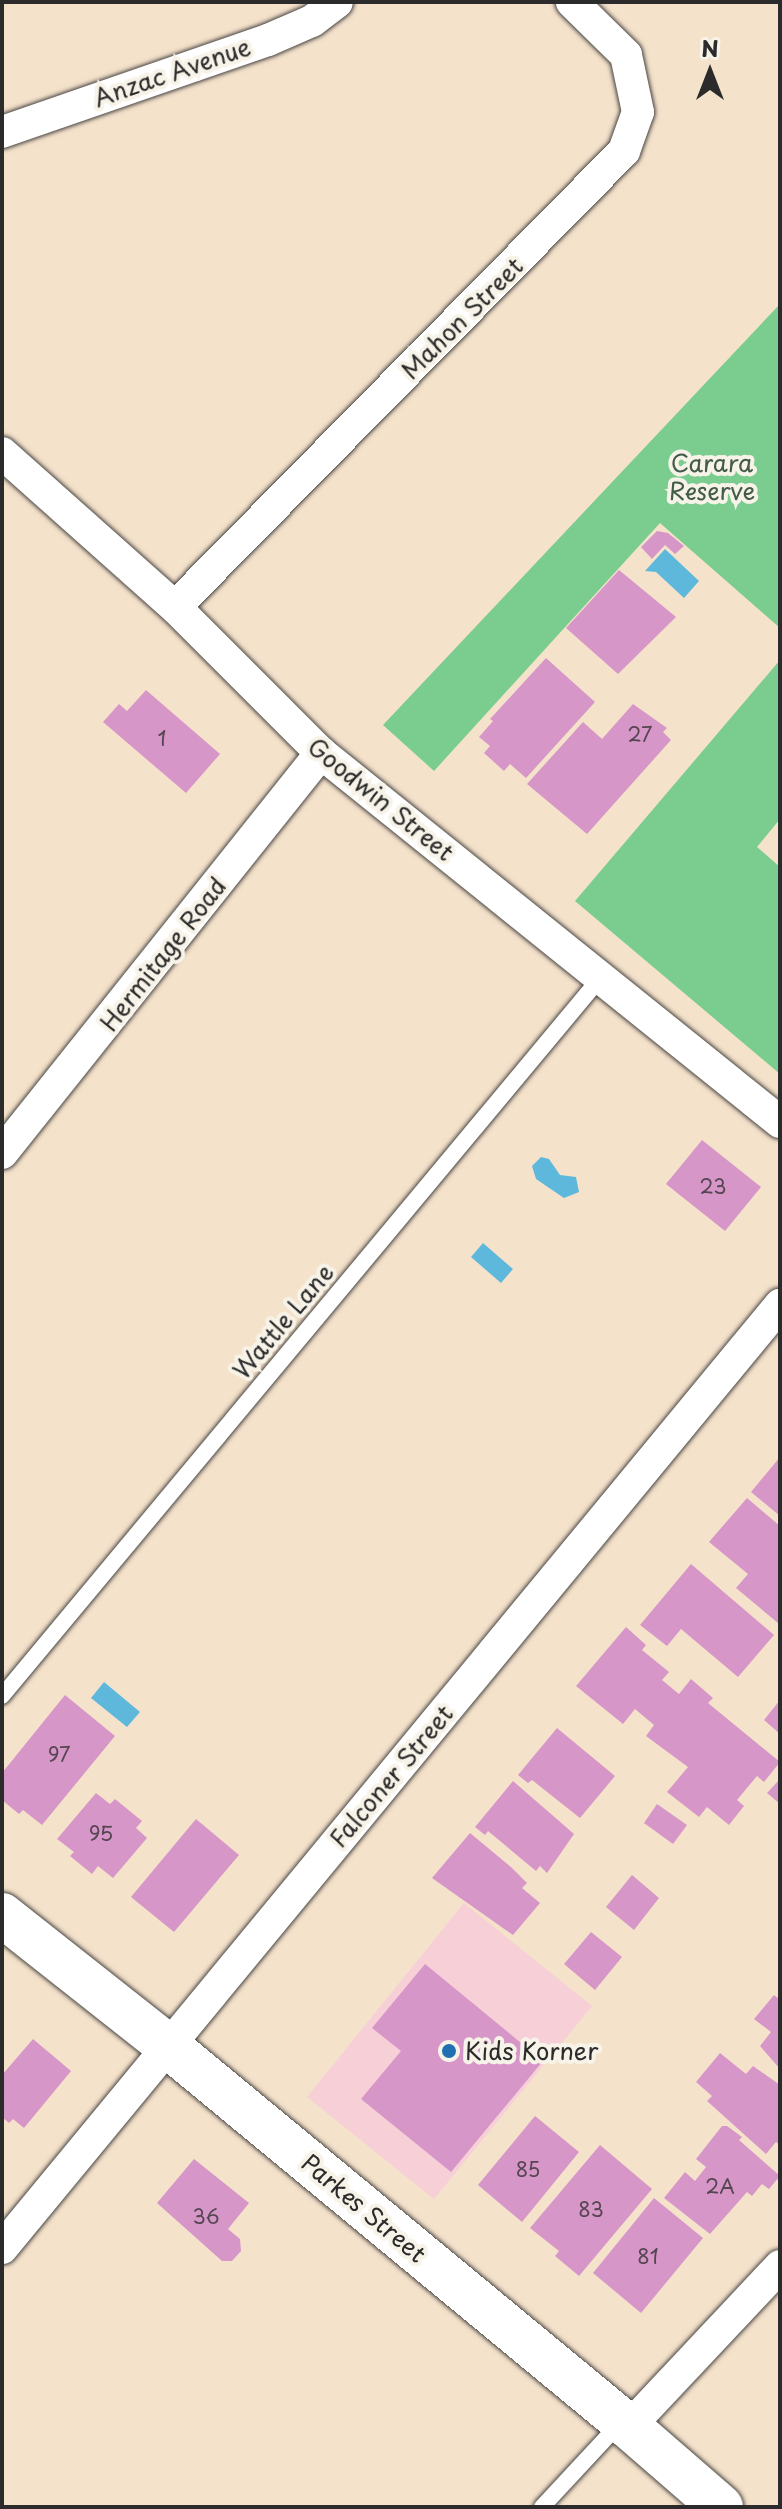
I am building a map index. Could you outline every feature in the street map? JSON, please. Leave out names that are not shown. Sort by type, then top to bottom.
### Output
[{"type":"street","name":"Anzac Avenue","points":[[2,132],[268,40],[312,21],[337,2]]},
{"type":"street","name":"Mahon Street","points":[[175,607],[624,151],[638,112],[626,55],[572,2]]},
{"type":"street","name":"Goodwin Street","points":[[2,453],[175,607],[321,753],[780,1122]]},
{"type":"street","name":"Hermitage Road","points":[[2,1153],[321,753]]},
{"type":"street","name":"Falconer Street","points":[[2,2248],[780,1305]]},
{"type":"street","name":"Parkes Street","points":[[2,1915],[168,2046],[721,2507]]},
{"type":"street","points":[[625,2424],[780,2266]]},
{"type":"lane","name":"Wattle Lane","points":[[2,1696],[601,977]]},
{"type":"lane","points":[[542,2507],[625,2424]]},
{"type":"shaded area","name":"Kids Korner","points":[[464,1903],[592,2006],[434,2199],[307,2097]]},
{"type":"green space","name":"Carara Reserve","points":[[780,304],[780,628],[660,523],[434,771],[383,725]]},
{"type":"green space","points":[[780,660],[780,819],[757,847],[780,867],[780,1074],[575,901]]},
{"type":"water","points":[[665,549],[699,581],[684,598],[656,572],[645,571]]},
{"type":"water","points":[[541,1157],[549,1159],[560,1175],[576,1177],[579,1192],[564,1198],[536,1179],[532,1166]]},
{"type":"water","points":[[483,1243],[513,1269],[501,1283],[471,1257]]},
{"type":"water","points":[[104,1682],[140,1712],[127,1727],[91,1698]]},
{"type":"building","points":[[657,531],[668,533],[684,546],[675,554],[665,545],[652,559],[641,547]]},
{"type":"building","points":[[619,570],[676,617],[618,674],[566,628]]},
{"type":"building","points":[[546,658],[595,702],[526,778],[510,764],[504,771],[484,753],[490,746],[479,737],[493,721],[490,719]]},
{"type":"building","points":[[146,690],[220,754],[186,793],[103,722],[119,704],[127,711]]},
{"type":"building","points":[[633,704],[667,728],[663,732],[671,740],[587,834],[527,784],[583,722],[602,739]]},
{"type":"building","points":[[702,1140],[761,1187],[725,1231],[666,1184]]},
{"type":"building","points":[[780,1457],[780,1516],[751,1492]]},
{"type":"building","points":[[747,1498],[780,1526],[778,1623],[736,1588],[748,1574],[709,1542]]},
{"type":"building","points":[[691,1564],[774,1635],[738,1677],[681,1629],[667,1646],[640,1625]]},
{"type":"building","points":[[626,1627],[646,1645],[642,1650],[669,1672],[662,1680],[679,1694],[691,1679],[713,1698],[708,1703],[780,1762],[764,1782],[757,1776],[737,1800],[744,1806],[729,1825],[707,1807],[699,1817],[667,1792],[688,1767],[646,1736],[654,1725],[635,1709],[623,1724],[576,1686]]},
{"type":"building","points":[[65,1695],[115,1736],[42,1825],[23,1810],[19,1814],[2,1800],[2,1773]]},
{"type":"building","points":[[780,1700],[780,1734],[764,1720]]},
{"type":"building","points":[[557,1728],[615,1776],[580,1818],[532,1780],[528,1783],[518,1775]]},
{"type":"building","points":[[780,1779],[780,1804],[767,1793]]},
{"type":"building","points":[[513,1781],[574,1834],[547,1873],[540,1866],[536,1871],[488,1831],[485,1835],[475,1827]]},
{"type":"building","points":[[96,1793],[110,1804],[115,1799],[142,1821],[136,1828],[147,1838],[113,1878],[98,1866],[92,1874],[70,1856],[74,1852],[57,1839]]},
{"type":"building","points":[[657,1804],[687,1825],[673,1844],[644,1823]]},
{"type":"building","points":[[196,1819],[239,1855],[174,1932],[131,1897]]},
{"type":"building","points":[[470,1833],[527,1883],[522,1888],[540,1903],[513,1935],[432,1878]]},
{"type":"building","points":[[632,1875],[659,1898],[634,1930],[606,1907]]},
{"type":"building","points":[[591,1932],[622,1957],[595,1990],[564,1964]]},
{"type":"building","points":[[425,1964],[543,2061],[451,2172],[361,2099],[401,2051],[372,2028]]},
{"type":"building","points":[[774,1995],[780,2000],[780,2069],[760,2046],[771,2032],[754,2019]]},
{"type":"building","points":[[33,2039],[71,2071],[24,2128],[13,2119],[9,2123],[2,2117],[2,2075]]},
{"type":"building","points":[[720,2053],[746,2074],[753,2066],[780,2085],[780,2145],[776,2142],[766,2154],[707,2101],[712,2096],[696,2082]]},
{"type":"building","points":[[535,2116],[579,2152],[522,2222],[478,2185]]},
{"type":"building","points":[[722,2126],[727,2126],[742,2137],[739,2140],[780,2176],[769,2189],[762,2184],[752,2196],[747,2192],[710,2234],[664,2198],[685,2172],[695,2181],[706,2167],[696,2159]]},
{"type":"building","points":[[600,2145],[652,2189],[579,2276],[555,2256],[559,2251],[530,2228]]},
{"type":"building","points":[[194,2159],[249,2203],[228,2229],[240,2239],[241,2251],[232,2261],[222,2261],[157,2203]]},
{"type":"building","points":[[654,2198],[703,2238],[641,2313],[593,2273]]},
{"type":"place","name":"Kids Korner","points":[[449,2051]]}]
